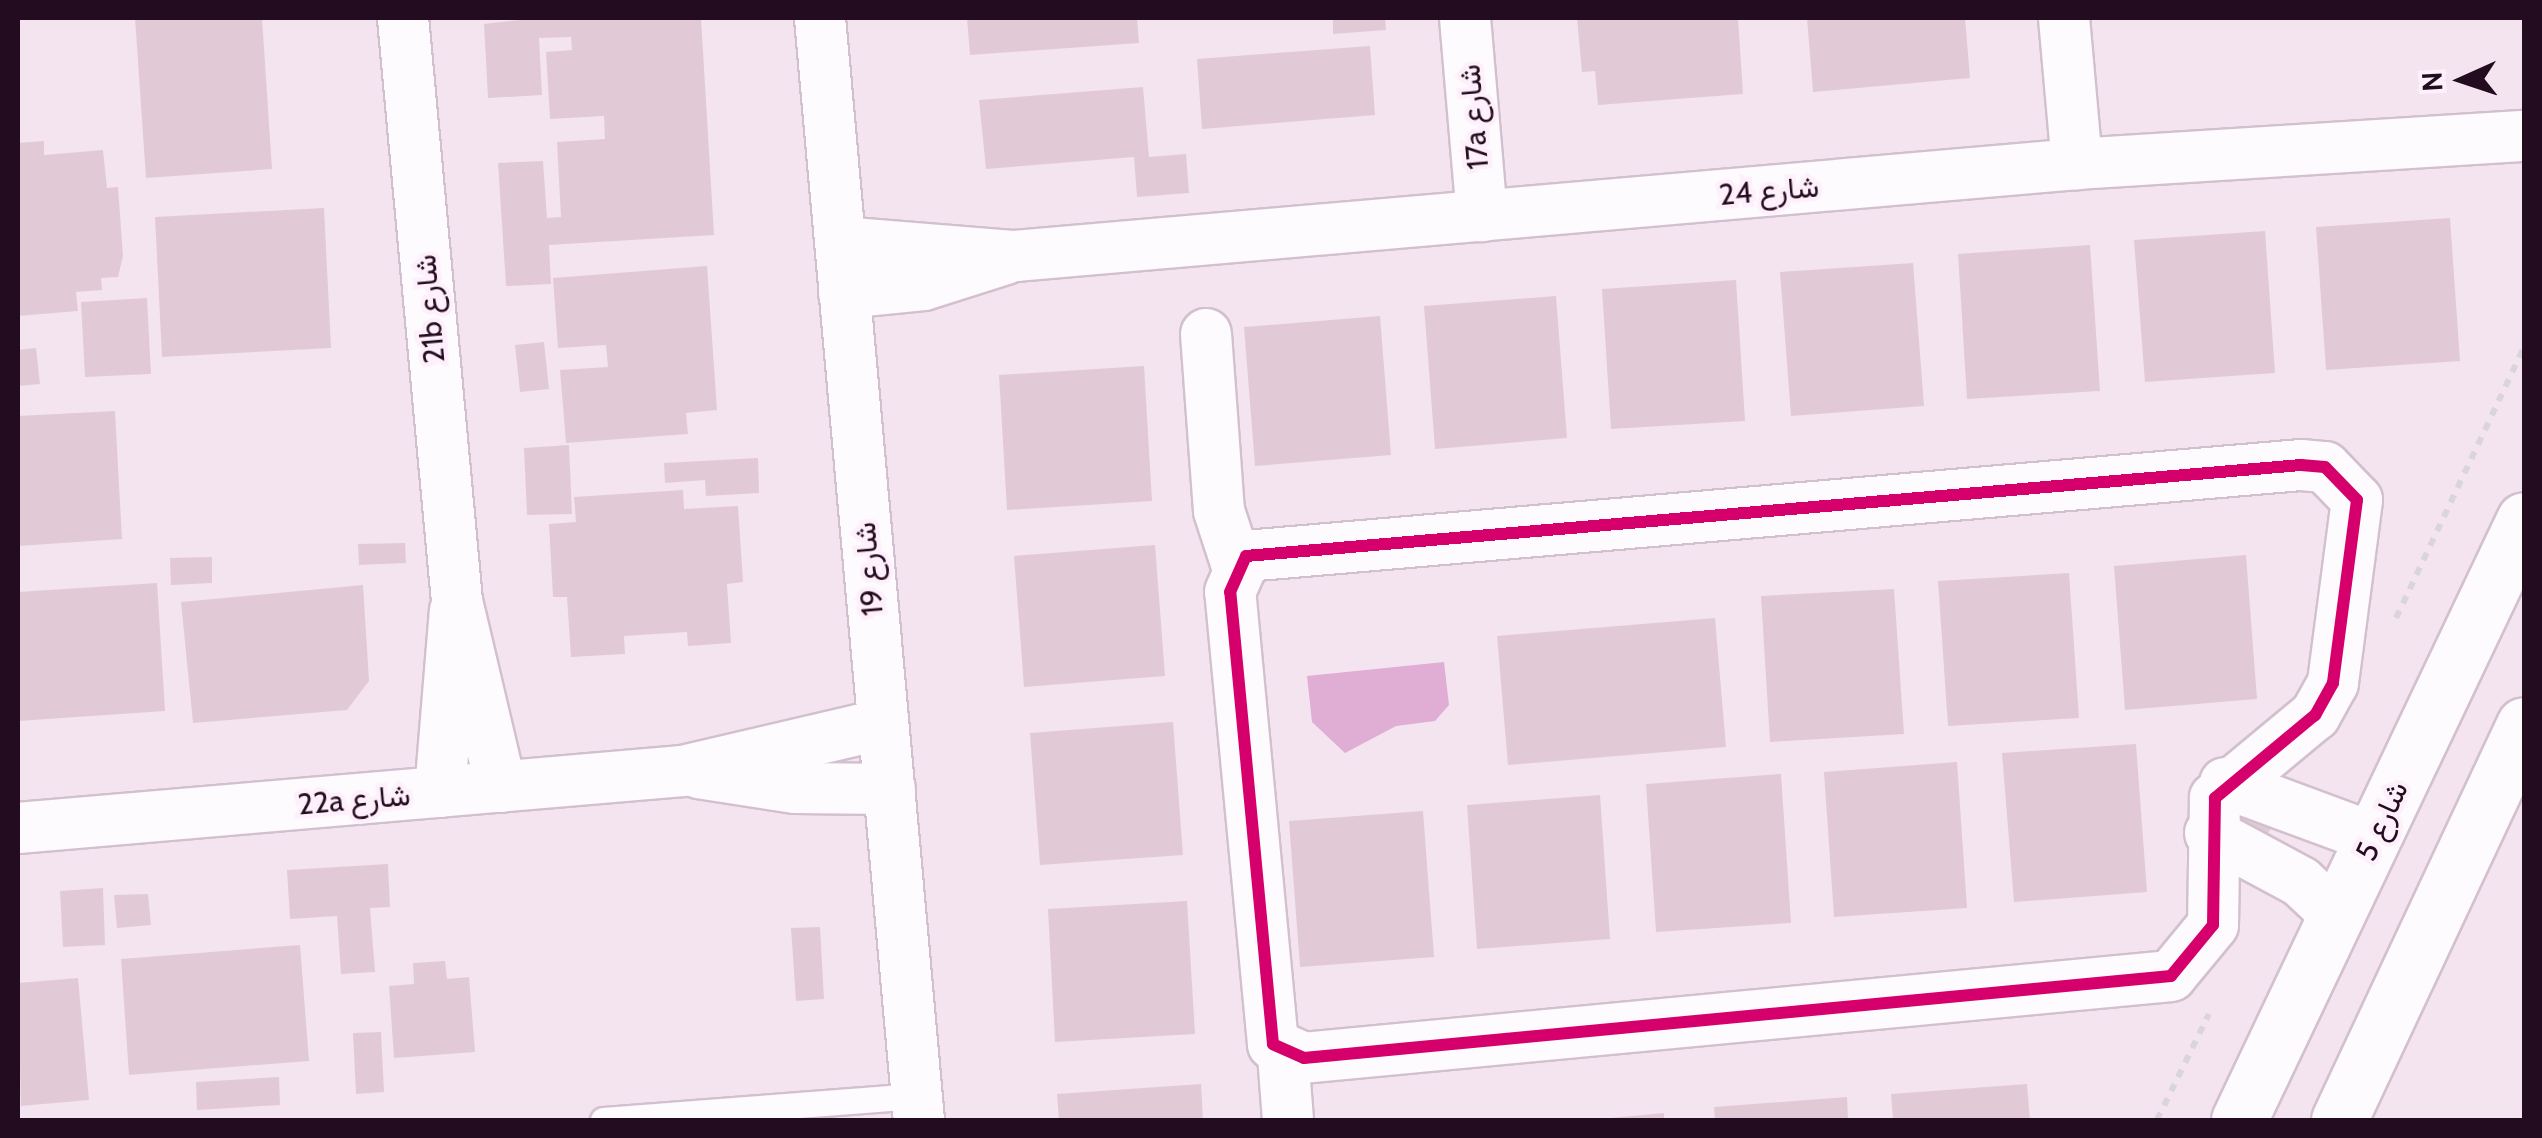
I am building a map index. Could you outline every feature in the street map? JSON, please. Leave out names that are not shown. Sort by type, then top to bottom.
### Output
[{"type":"street","name":"21b شارع","points":[[403,18],[457,601],[501,787]]},
{"type":"street","name":"شارع 19","points":[[820,18],[918,1108]]},
{"type":"street","name":"17a شارع","points":[[1465,18],[1482,216]]},
{"type":"street","points":[[2064,18],[2077,164]]},
{"type":"street","name":"شارع 24","points":[[1015,256],[2077,164],[2524,136]]},
{"type":"street","points":[[840,242],[1015,256]]},
{"type":"street","points":[[844,293],[924,286],[1015,256]]},
{"type":"street","points":[[1206,334],[1219,511],[1236,563],[1230,592],[1270,1031],[1283,1055],[1288,1120]]},
{"type":"street","points":[[1236,563],[1278,551],[2325,466],[2356,500],[2333,683],[2289,740],[2225,783],[2210,833],[2213,925],[2197,955],[2139,986],[1283,1055]]},
{"type":"street","name":"شارع 5","points":[[2239,1120],[2524,520]]},
{"type":"street","name":"21b شارع","points":[[440,792],[457,601]]},
{"type":"street","name":"22a شارع","points":[[22,828],[683,771],[884,724]]},
{"type":"street","points":[[2355,1108],[2524,725]]},
{"type":"street","name":"22a شارع","points":[[683,771],[795,788],[890,788]]},
{"type":"street","points":[[2225,783],[2374,838]]},
{"type":"street","points":[[2210,833],[2300,882],[2338,916]]},
{"type":"lane","points":[[603,1120],[918,1108]]},
{"type":"shaded area","points":[[1444,662],[1449,705],[1435,721],[1396,726],[1345,753],[1312,722],[1307,676]]},
{"type":"building","points":[[135,18],[262,18],[272,169],[146,178]]},
{"type":"building","points":[[537,18],[701,18],[714,235],[549,245],[551,284],[506,286],[498,163],[543,161],[547,218],[561,217],[557,142],[605,139],[604,116],[550,119],[546,52],[572,50],[571,37],[539,38],[542,95],[488,98],[484,24]]},
{"type":"building","points":[[967,18],[1137,18],[1139,43],[970,55]]},
{"type":"building","points":[[1333,18],[1385,18],[1386,30],[1333,34]]},
{"type":"building","points":[[1577,18],[1738,18],[1743,94],[1598,105],[1595,71],[1582,72]]},
{"type":"building","points":[[1807,18],[1965,18],[1970,78],[1813,92]]},
{"type":"building","points":[[1370,46],[1375,115],[1202,129],[1197,59]]},
{"type":"building","points":[[1143,87],[1149,157],[1186,154],[1189,193],[1137,197],[1134,157],[986,169],[979,100]]},
{"type":"building","points":[[44,141],[44,155],[103,150],[107,188],[118,187],[123,256],[118,277],[101,278],[102,290],[76,292],[78,311],[18,316],[18,143]]},
{"type":"building","points":[[324,208],[331,348],[162,357],[155,217]]},
{"type":"building","points":[[2450,218],[2460,361],[2326,370],[2316,227]]},
{"type":"building","points":[[2265,231],[2275,373],[2145,382],[2134,240]]},
{"type":"building","points":[[2090,245],[2100,391],[1967,399],[1958,254]]},
{"type":"building","points":[[1913,263],[1924,406],[1791,416],[1780,272]]},
{"type":"building","points":[[707,266],[717,410],[686,413],[688,434],[566,443],[560,370],[608,367],[606,345],[558,348],[553,278]]},
{"type":"building","points":[[1736,280],[1745,421],[1611,429],[1602,289]]},
{"type":"building","points":[[1556,296],[1567,438],[1435,449],[1424,306]]},
{"type":"building","points":[[147,298],[151,374],[85,377],[81,302]]},
{"type":"building","points":[[1380,316],[1391,455],[1255,466],[1244,327]]},
{"type":"building","points":[[544,342],[549,389],[520,392],[515,345]]},
{"type":"building","points":[[36,348],[40,384],[18,386],[18,350]]},
{"type":"building","points":[[1144,366],[1152,501],[1007,510],[999,375]]},
{"type":"building","points":[[115,411],[122,539],[18,546],[18,416]]},
{"type":"building","points":[[569,445],[572,514],[527,515],[524,448]]},
{"type":"building","points":[[758,458],[759,493],[706,496],[705,480],[665,483],[664,463]]},
{"type":"building","points":[[683,490],[684,509],[738,506],[743,582],[727,584],[731,643],[688,646],[687,632],[624,636],[625,654],[571,657],[567,597],[553,597],[549,524],[576,522],[574,497]]},
{"type":"building","points":[[405,543],[406,563],[359,565],[358,544]]},
{"type":"building","points":[[1155,545],[1165,676],[1024,687],[1014,556]]},
{"type":"building","points":[[2246,555],[2257,699],[2125,710],[2114,566]]},
{"type":"building","points":[[212,557],[212,583],[171,585],[170,558]]},
{"type":"building","points":[[2069,573],[2079,718],[1948,726],[1938,581]]},
{"type":"building","points":[[157,583],[165,711],[18,721],[18,592]]},
{"type":"building","points":[[363,585],[369,681],[347,710],[193,723],[181,602]]},
{"type":"building","points":[[1894,589],[1904,734],[1770,742],[1761,596]]},
{"type":"building","points":[[1715,618],[1726,747],[1508,765],[1497,636]]},
{"type":"building","points":[[1173,722],[1183,855],[1040,865],[1030,733]]},
{"type":"building","points":[[2136,744],[2147,892],[2014,902],[2002,753]]},
{"type":"building","points":[[1957,762],[1967,908],[1834,917],[1824,772]]},
{"type":"building","points":[[1781,774],[1791,923],[1656,932],[1646,784]]},
{"type":"building","points":[[1600,795],[1610,939],[1477,949],[1467,805]]},
{"type":"building","points":[[2241,801],[2276,817],[2267,836],[2233,818]]},
{"type":"building","points":[[1423,811],[1434,957],[1300,967],[1289,821]]},
{"type":"building","points":[[388,864],[390,907],[370,908],[375,972],[341,974],[337,916],[290,919],[287,870]]},
{"type":"building","points":[[103,888],[105,945],[63,947],[60,891]]},
{"type":"building","points":[[148,894],[151,925],[117,928],[114,895]]},
{"type":"building","points":[[1187,901],[1195,1034],[1055,1042],[1048,909]]},
{"type":"building","points":[[820,927],[824,999],[796,1001],[791,928]]},
{"type":"building","points":[[300,945],[309,1061],[129,1075],[121,959]]},
{"type":"building","points":[[445,961],[447,979],[469,977],[475,1052],[394,1058],[389,986],[414,984],[413,963]]},
{"type":"building","points":[[78,978],[89,1100],[21,1106],[18,983]]},
{"type":"building","points":[[381,1032],[384,1092],[356,1094],[353,1033]]},
{"type":"building","points":[[279,1077],[280,1105],[197,1110],[196,1082]]},
{"type":"building","points":[[1201,1084],[1203,1120],[1059,1120],[1057,1094]]},
{"type":"building","points":[[2027,1084],[2030,1120],[1893,1120],[1891,1094]]},
{"type":"building","points":[[1847,1097],[1848,1120],[1715,1120],[1714,1107]]},
{"type":"building","points":[[1664,1113],[1664,1120],[1611,1120],[1611,1118]]},
{"type":"cycle path","points":[[2301,465],[2325,467],[2357,500],[2333,683],[2315,715],[2215,798],[2213,925],[2171,976],[1304,1058],[1273,1044],[1230,592],[1246,556],[2301,465]]}]
